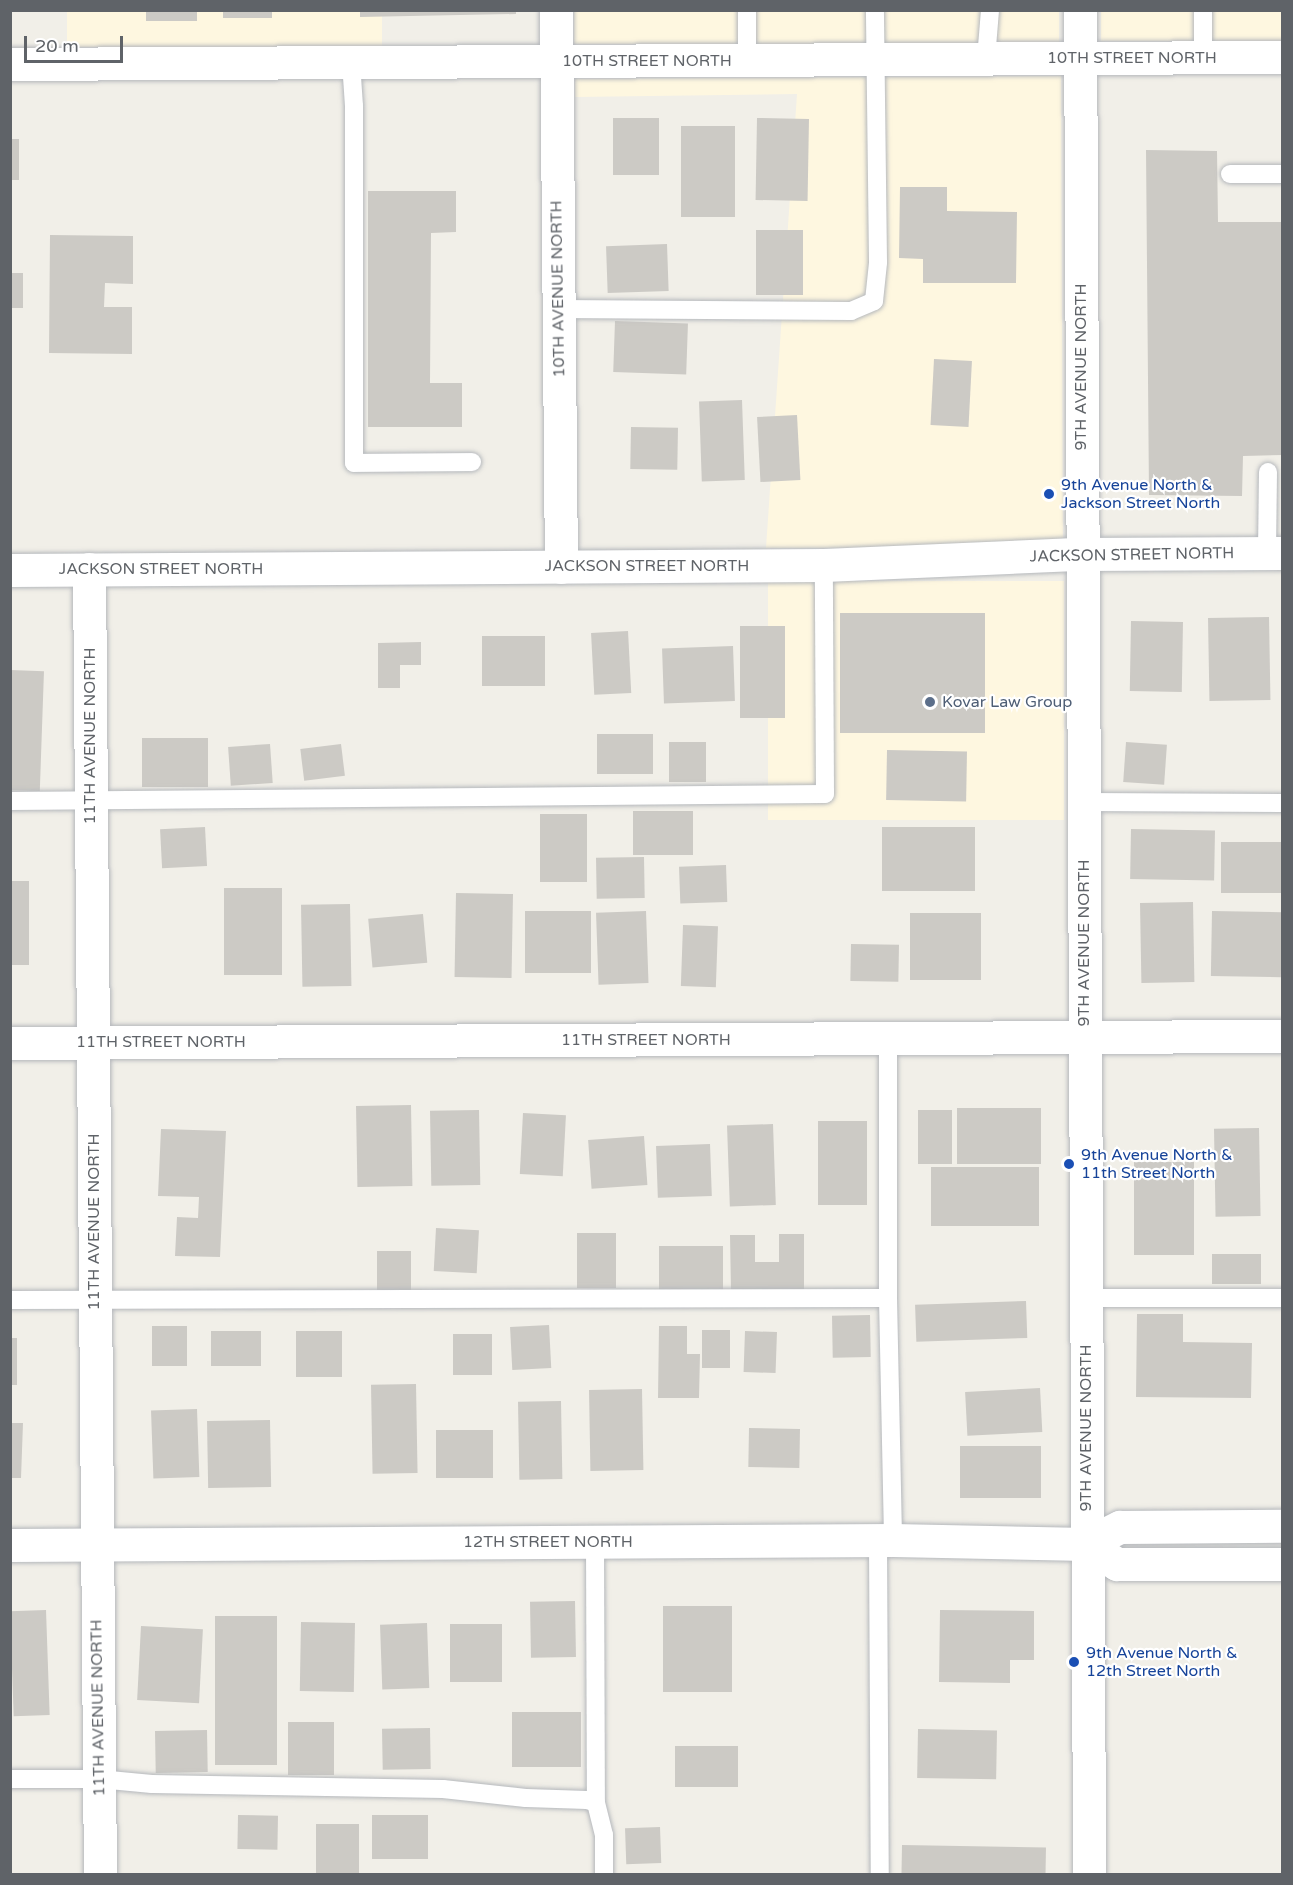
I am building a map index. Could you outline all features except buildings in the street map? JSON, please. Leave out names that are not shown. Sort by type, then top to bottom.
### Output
[{"type":"street","name":"10TH AVENUE NORTH","points":[[556,10],[561,567]]},
{"type":"street","name":"9TH AVENUE NORTH","points":[[1080,10],[1089,1875]]},
{"type":"street","name":"10TH STREET NORTH","points":[[10,64],[1282,57]]},
{"type":"street","name":"JACKSON STREET NORTH","points":[[10,570],[824,566],[1081,554],[1275,553]]},
{"type":"street","name":"11TH AVENUE NORTH","points":[[89,569],[100,1875]]},
{"type":"street","name":"11TH STREET NORTH","points":[[10,1043],[1282,1036]]},
{"type":"street","name":"12TH STREET NORTH","points":[[10,1545],[886,1540],[1086,1544],[1120,1527],[1282,1526]]},
{"type":"street","points":[[1086,1544],[1117,1564],[1282,1563]]},
{"type":"lane","points":[[747,10],[747,60]]},
{"type":"lane","points":[[558,309],[851,311],[874,301],[878,262],[875,10]]},
{"type":"lane","points":[[986,59],[990,10]]},
{"type":"lane","points":[[1203,10],[1203,57]]},
{"type":"lane","points":[[351,62],[354,106],[354,462],[472,462]]},
{"type":"lane","points":[[1230,174],[1282,174]]},
{"type":"lane","points":[[1268,472],[1275,553]]},
{"type":"lane","points":[[10,801],[825,794],[824,566]]},
{"type":"lane","points":[[1084,802],[1282,803]]},
{"type":"lane","points":[[880,1875],[886,1540],[888,1038]]},
{"type":"lane","points":[[10,1300],[888,1298]]},
{"type":"lane","points":[[1087,1298],[1282,1298]]},
{"type":"lane","points":[[595,1542],[596,1803],[604,1835],[604,1875]]},
{"type":"lane","points":[[10,1779],[99,1779],[152,1784],[443,1789],[526,1798],[587,1800],[596,1803]]},
{"type":"shaded area","points":[[67,11],[382,11],[382,47],[67,47]]},
{"type":"shaded area","points":[[574,11],[1059,11],[1059,44],[574,44]]},
{"type":"shaded area","points":[[1101,11],[1282,11],[1282,41],[1101,41]]},
{"type":"shaded area","points":[[1061,76],[1063,547],[766,548],[797,94],[575,97],[575,79]]},
{"type":"shaded area","points":[[768,581],[1064,581],[1064,820],[768,820]]},
{"type":"place","name":"9th Avenue North & Jackson Street North","points":[[1049,494]]},
{"type":"place","name":"Kovar Law Group","points":[[930,702]]},
{"type":"place","name":"9th Avenue North & 11th Street North","points":[[1069,1164]]},
{"type":"place","name":"9th Avenue North & 12th Street North","points":[[1074,1662]]}]
